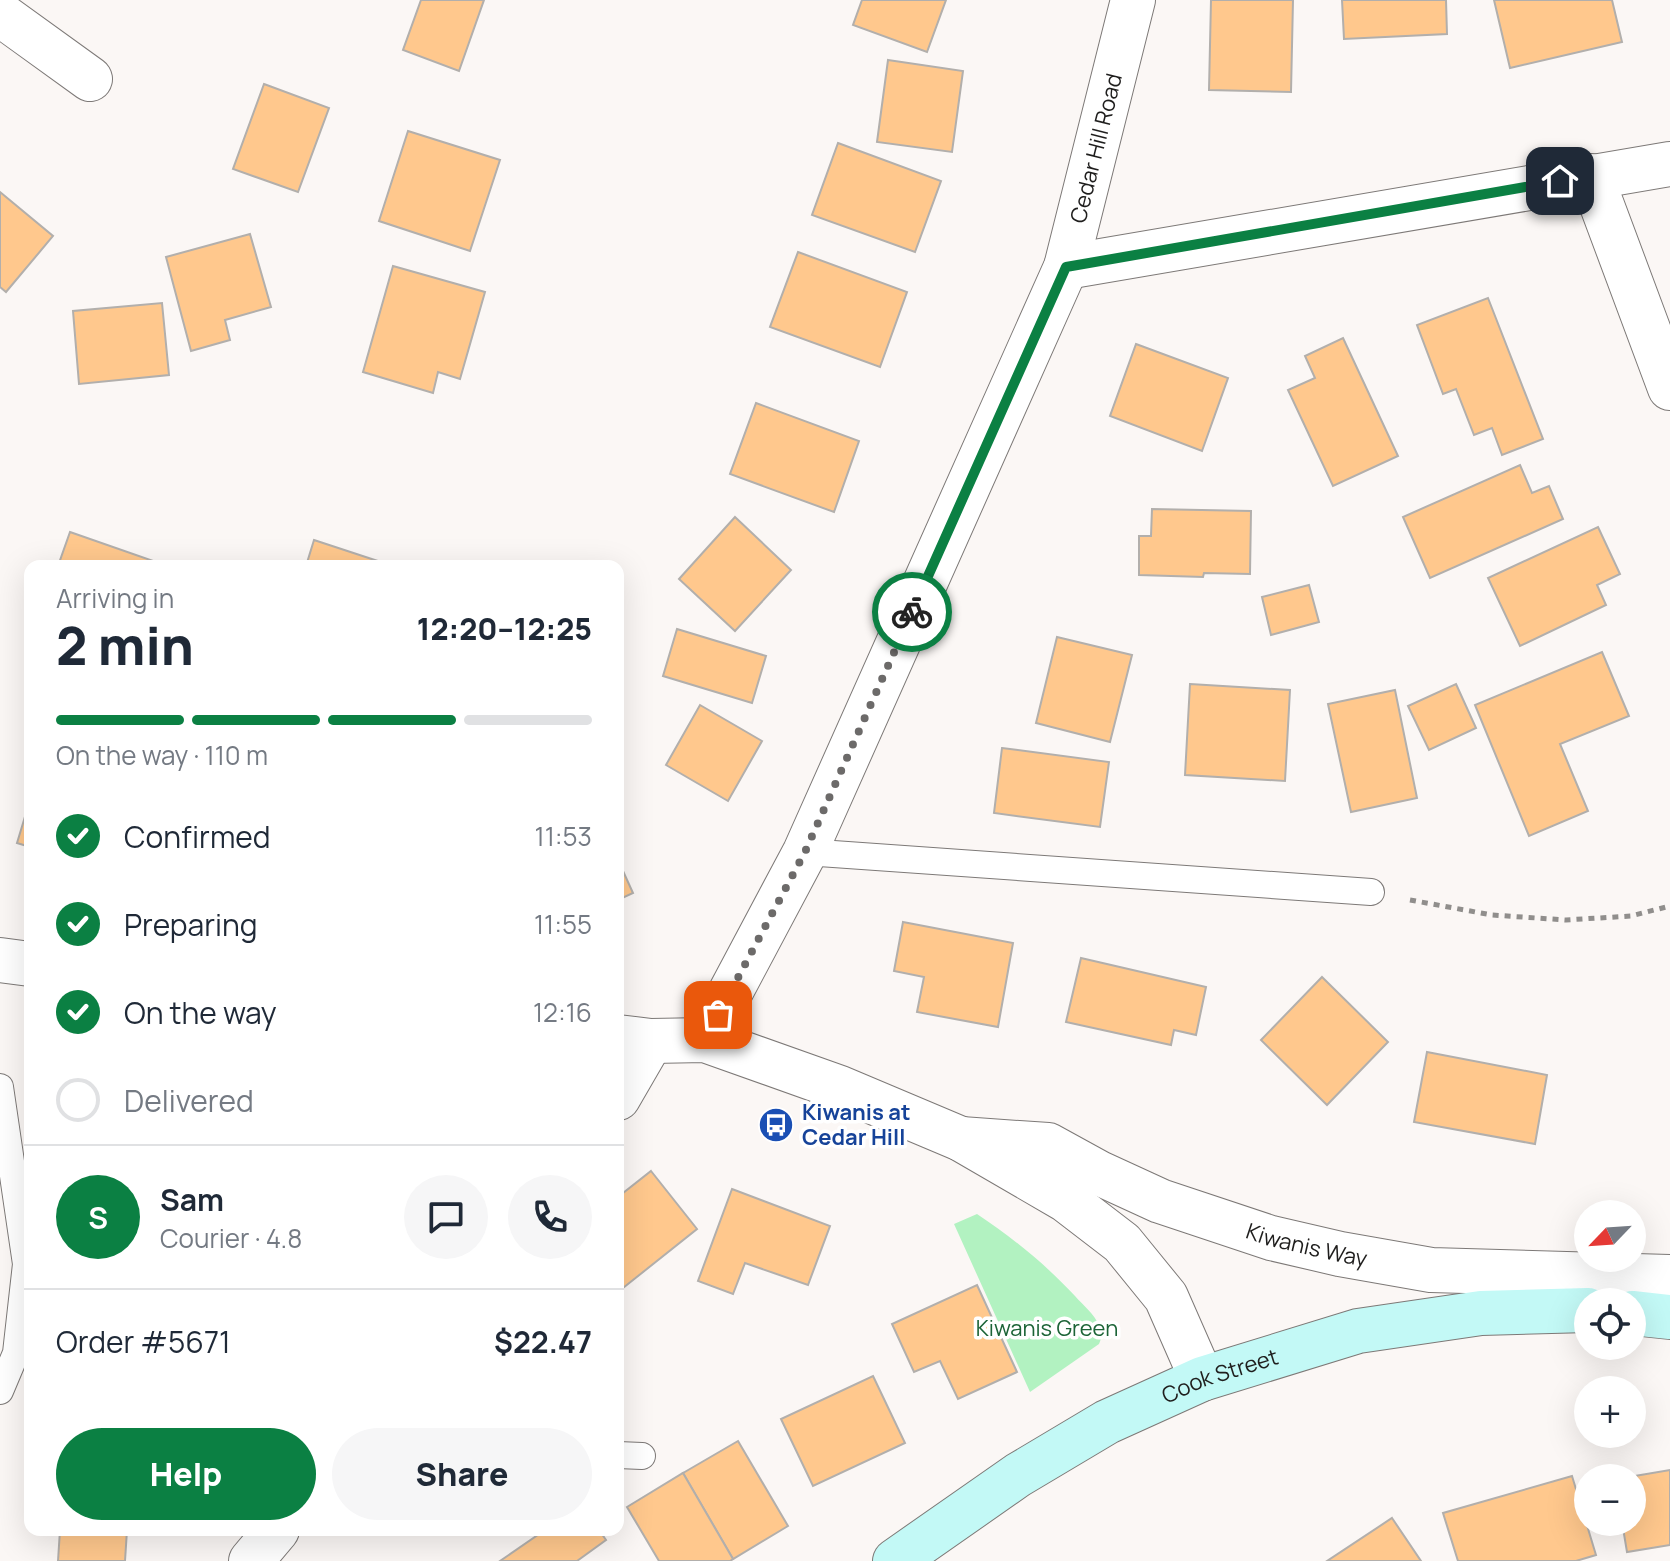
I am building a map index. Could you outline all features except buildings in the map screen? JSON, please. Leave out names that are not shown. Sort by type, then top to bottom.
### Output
[{"type":"main road","name":"Cook Street","points":[[895,1561],[1018,1475],[1107,1422],[1202,1379],[1358,1331],[1481,1313],[1574,1310]]},
{"type":"main road","points":[[1646,1314],[1670,1317]]},
{"type":"street","name":"Cedar Hill Road","points":[[705,1040],[805,852],[1066,267],[1133,0]]},
{"type":"street","points":[[0,14],[90,79]]},
{"type":"street","points":[[1066,267],[1670,164]]},
{"type":"street","points":[[1591,176],[1670,388]]},
{"type":"street","points":[[0,960],[24,963]]},
{"type":"street","points":[[624,1077],[635,1039],[705,1040]]},
{"type":"street","name":"Kiwanis Way","points":[[705,1040],[840,1088],[961,1139],[1066,1200],[1122,1243],[1166,1297],[1202,1379]]},
{"type":"street","name":"Kiwanis Way","points":[[961,1139],[1048,1145],[1160,1201],[1271,1238],[1340,1254],[1431,1270],[1670,1277]]},
{"type":"street","points":[[251,1561],[272,1536]]},
{"type":"lane","points":[[805,852],[1371,892]]},
{"type":"lane","points":[[0,1087],[24,1250]]},
{"type":"lane","points":[[0,1391],[16,1353],[24,1282]]},
{"type":"path","points":[[1371,892],[1492,915],[1566,920],[1631,916],[1670,906]]},
{"type":"green space","name":"Kiwanis Green","points":[[977,1214],[1052,1273],[1091,1313],[1101,1330],[1099,1344],[1030,1392],[954,1224]]},
{"type":"way so far","points":[[718,1015],[805,852],[912,612]]},
{"type":"place","name":"Kiwanis at Cedar Hill","points":[[776,1125]]},
{"type":"route","points":[[912,612],[1066,267],[1560,181]]}]
